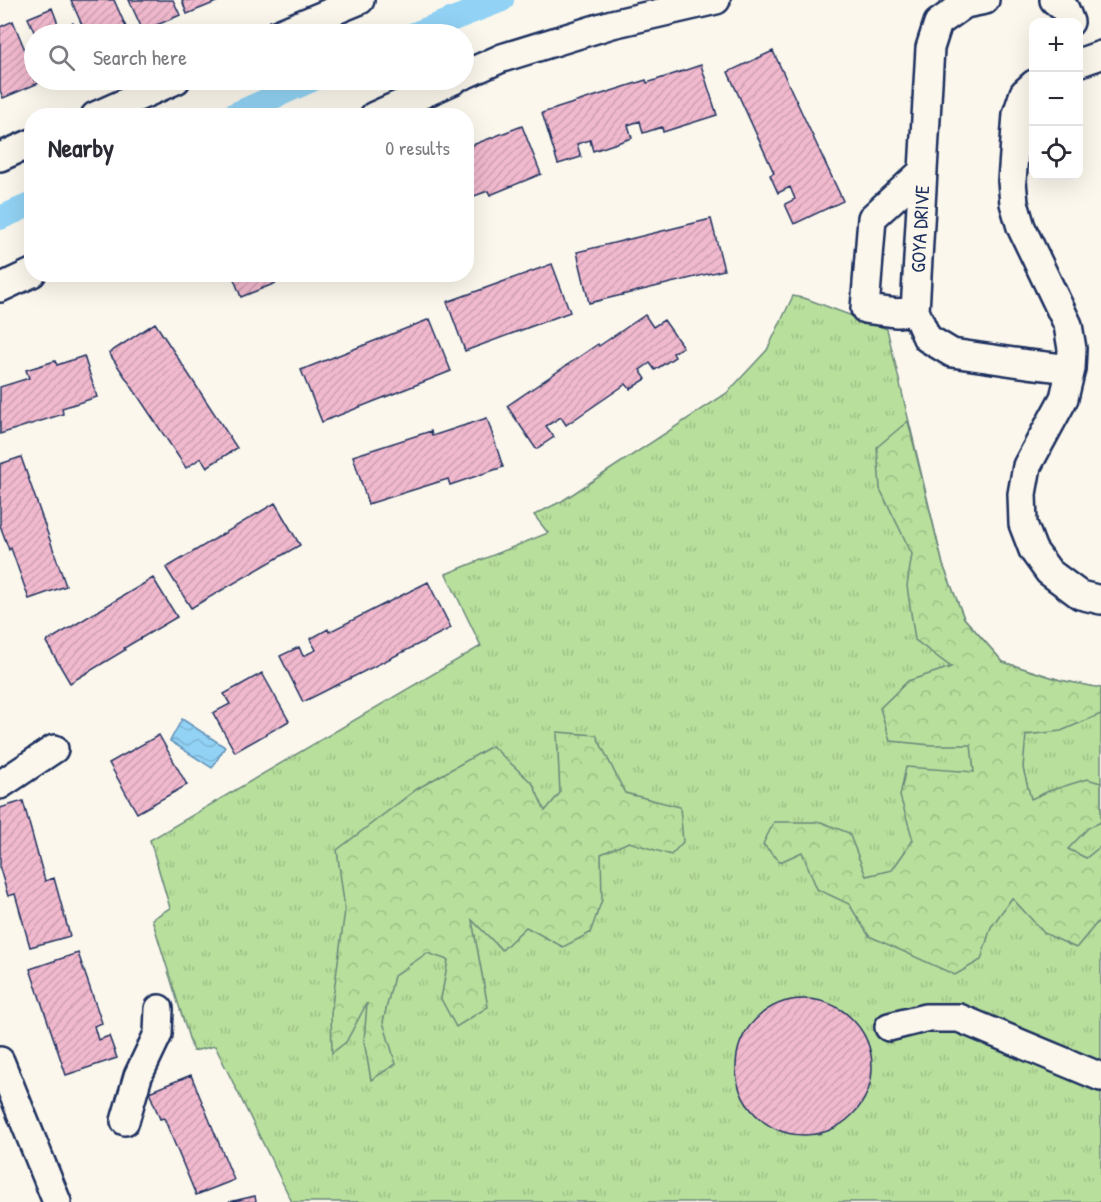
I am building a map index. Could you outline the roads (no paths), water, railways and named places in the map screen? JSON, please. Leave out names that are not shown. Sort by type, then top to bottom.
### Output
[{"type":"street","points":[[302,24],[360,0]]},
{"type":"street","points":[[474,71],[502,58],[612,24],[716,0]]},
{"type":"street","name":"GOYA DRIVE","points":[[985,0],[965,4],[939,23],[930,48],[915,311],[927,338],[952,353],[1071,369]]},
{"type":"street","points":[[1054,0],[1065,9],[1068,18]]},
{"type":"street","points":[[1029,88],[1024,93],[1017,114],[1012,181],[1014,203],[1021,226],[1068,325],[1072,349],[1071,369],[1064,398],[1027,466],[1022,494],[1023,524],[1033,550],[1048,572],[1080,595],[1101,600]]},
{"type":"street","points":[[113,108],[154,90]]},
{"type":"street","points":[[392,108],[432,90]]},
{"type":"street","points":[[0,157],[24,146]]},
{"type":"street","points":[[915,311],[897,313],[865,309],[873,218],[923,171]]},
{"type":"street","points":[[0,288],[24,277]]},
{"type":"street","points":[[0,765],[54,749],[0,785]]},
{"type":"street","points":[[126,1120],[138,1076],[158,1034],[159,1009]]},
{"type":"street","points":[[889,1027],[925,1018],[959,1018],[1101,1077]]},
{"type":"street","points":[[0,1061],[57,1202]]},
{"type":"water","points":[[182,719],[225,747],[212,768],[170,741]]},
{"type":"waterway","points":[[440,24],[502,0]]},
{"type":"waterway","points":[[249,108],[290,90]]},
{"type":"waterway","points":[[0,218],[24,208]]}]
